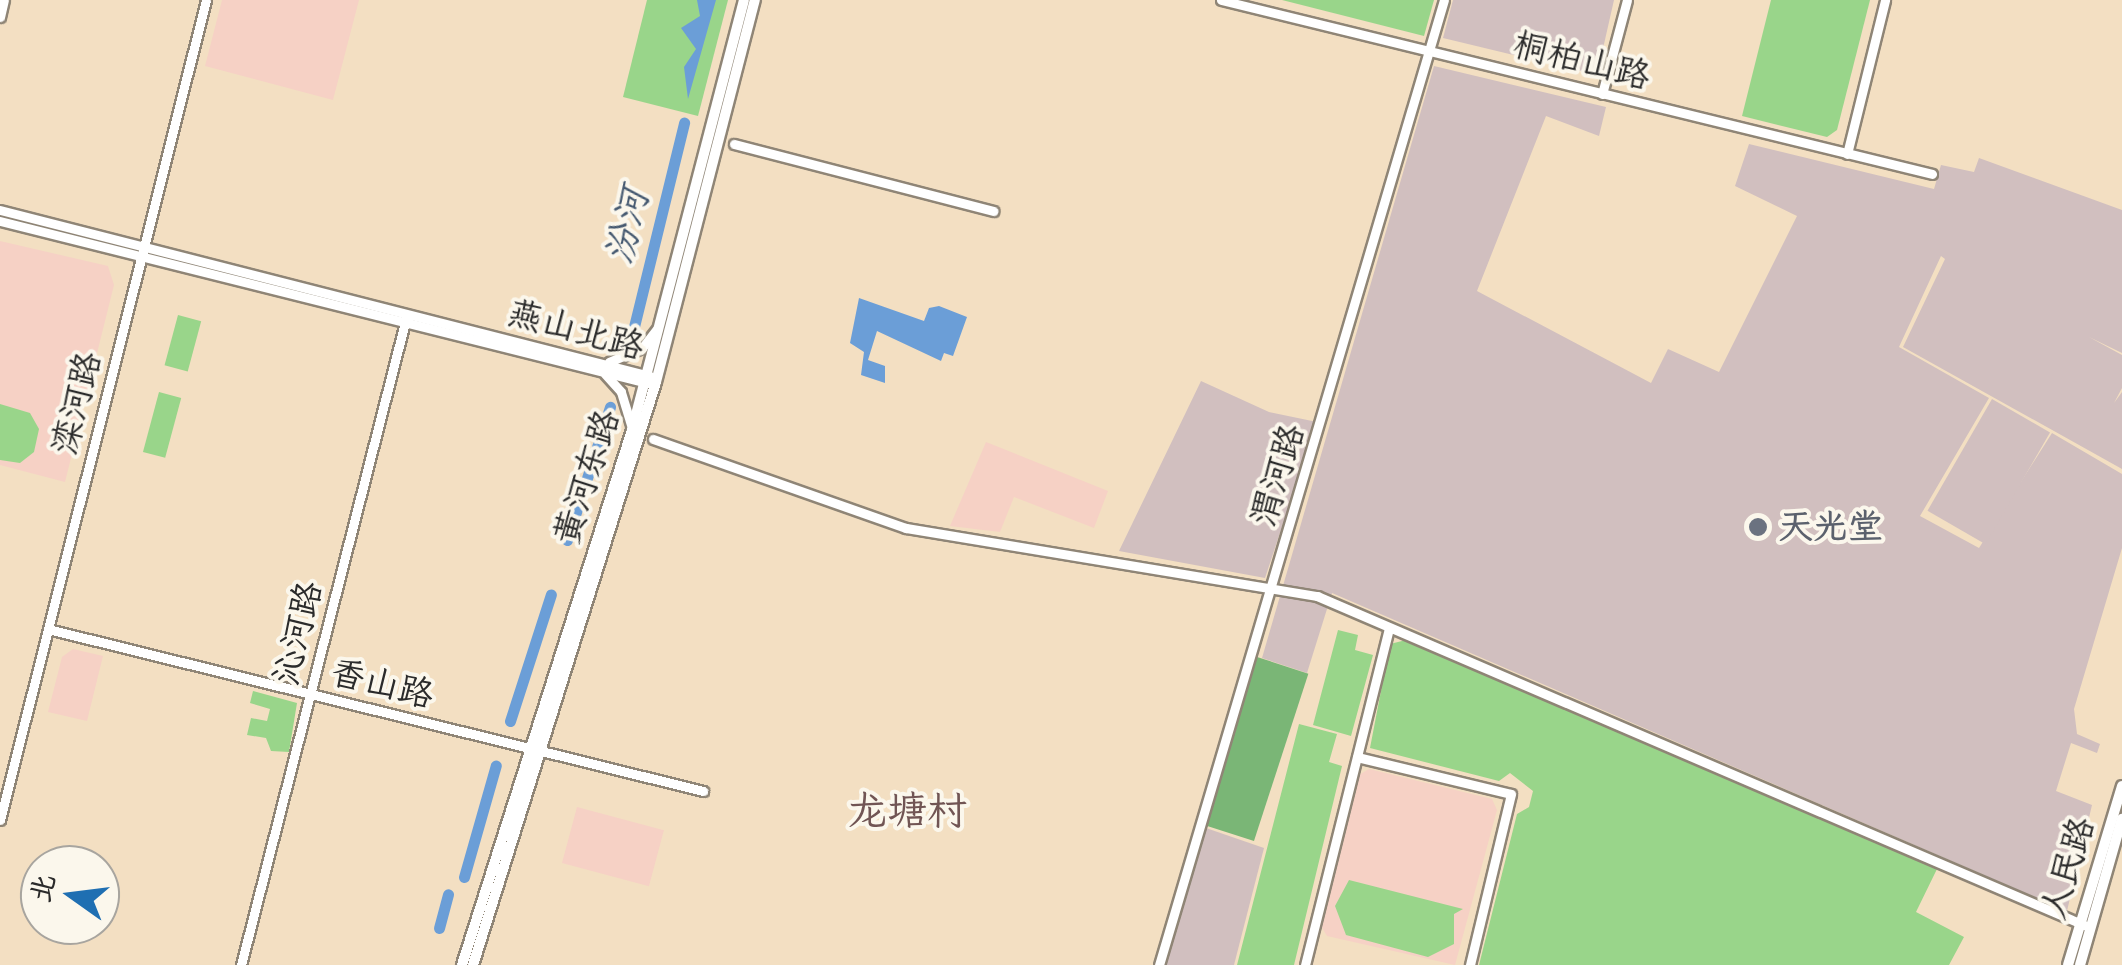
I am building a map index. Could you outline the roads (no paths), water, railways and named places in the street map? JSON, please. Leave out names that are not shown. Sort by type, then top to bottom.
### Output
[{"type":"main road","name":"黄河东路","points":[[462,965],[650,380],[744,0]]},
{"type":"main road","name":"黄河东路","points":[[473,965],[542,751],[755,0]]},
{"type":"main road","name":"人民路","points":[[2080,965],[2086,925],[2122,786]]},
{"type":"main road","name":"人民路","points":[[2068,965],[2086,925],[2122,819]]},
{"type":"street","points":[[0,17],[4,0]]},
{"type":"street","name":"滦河路","points":[[0,820],[206,0]]},
{"type":"street","name":"桐柏山路","points":[[1221,0],[1932,174]]},
{"type":"street","name":"渭河路","points":[[1159,965],[1444,0]]},
{"type":"street","points":[[1602,94],[1627,0]]},
{"type":"street","points":[[1847,154],[1885,0]]},
{"type":"street","points":[[734,144],[993,211]]},
{"type":"street","name":"燕山北路","points":[[0,210],[650,380]]},
{"type":"street","name":"燕山北路","points":[[0,221],[144,250]]},
{"type":"street","name":"沁河路","points":[[242,965],[406,319]]},
{"type":"street","points":[[632,430],[621,392],[604,368],[642,348],[661,324]]},
{"type":"street","points":[[653,439],[906,528],[1317,596],[2086,925]]},
{"type":"street","points":[[1305,965],[1389,628]]},
{"type":"street","name":"香山路","points":[[48,629],[703,791]]},
{"type":"street","points":[[1358,756],[1511,794],[1470,965]]},
{"type":"water","points":[[697,0],[716,0],[688,99],[684,67],[696,49],[681,28],[700,16]]},
{"type":"water","points":[[859,298],[924,321],[929,308],[939,306],[967,317],[953,356],[944,353],[941,361],[877,331],[868,360],[885,366],[885,383],[861,375],[864,352],[850,343]]},
{"type":"waterway","name":"汾河","points":[[630,343],[684,123]]},
{"type":"waterway","name":"汾河","points":[[567,540],[610,407]]},
{"type":"waterway","name":"汾河","points":[[510,721],[551,594]]},
{"type":"waterway","name":"汾河","points":[[464,877],[496,765]]},
{"type":"waterway","name":"汾河","points":[[439,928],[448,894]]},
{"type":"place","name":"天光堂","points":[[1758,527]]},
{"type":"district","name":"龙塘村","points":[[907,811]]}]
